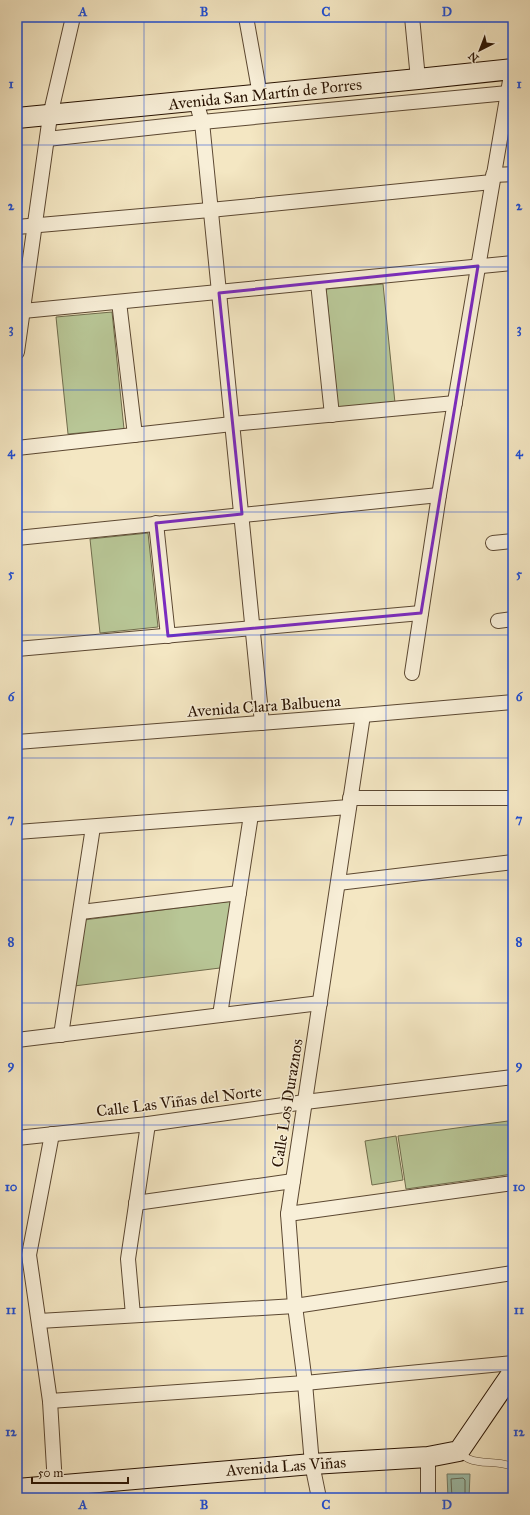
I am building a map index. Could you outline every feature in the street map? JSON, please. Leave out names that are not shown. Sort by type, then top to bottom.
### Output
[{"type":"street","points":[[17,352],[20,317],[35,226],[50,116],[73,17]]},
{"type":"street","points":[[246,17],[260,95]]},
{"type":"street","points":[[412,17],[418,79]]},
{"type":"street","points":[[412,673],[455,403],[513,69]]},
{"type":"street","name":"Avenida San Martín de Porres","points":[[17,118],[50,116],[513,69]]},
{"type":"street","points":[[47,139],[202,122],[508,93]]},
{"type":"street","points":[[196,100],[202,122],[262,723]]},
{"type":"street","points":[[17,227],[210,210],[493,179],[513,174]]},
{"type":"street","points":[[20,317],[119,302],[513,263]]},
{"type":"street","points":[[318,283],[332,415]]},
{"type":"street","points":[[119,302],[135,435]]},
{"type":"street","points":[[17,448],[232,424],[455,403]]},
{"type":"street","points":[[17,538],[440,495]]},
{"type":"street","points":[[156,524],[168,636]]},
{"type":"street","points":[[493,543],[513,541]]},
{"type":"street","points":[[17,649],[421,613]]},
{"type":"street","points":[[498,621],[513,619]]},
{"type":"street","name":"Avenida Clara Balbuena","points":[[17,742],[513,702]]},
{"type":"street","name":"Calle Los Duraznos","points":[[319,1498],[312,1464],[305,1383],[295,1306],[288,1214],[363,715]]},
{"type":"street","points":[[17,832],[251,815],[350,802],[513,798]]},
{"type":"street","points":[[220,1015],[251,815]]},
{"type":"street","points":[[61,1035],[93,827]]},
{"type":"street","points":[[338,883],[513,862]]},
{"type":"street","points":[[81,912],[239,893]]},
{"type":"street","points":[[17,1040],[320,1002]]},
{"type":"street","name":"Calle Las Viñas del Norte","points":[[17,1138],[148,1124],[305,1102],[513,1077]]},
{"type":"street","points":[[133,1315],[128,1259],[148,1124]]},
{"type":"street","points":[[52,1134],[29,1255],[50,1401],[55,1486]]},
{"type":"street","points":[[136,1203],[292,1181]]},
{"type":"street","points":[[288,1214],[513,1182]]},
{"type":"street","points":[[39,1321],[295,1306],[513,1273]]},
{"type":"street","points":[[50,1401],[305,1383],[513,1363]]},
{"type":"street","points":[[459,1451],[513,1372]]},
{"type":"street","name":"Avenida Las Viñas","points":[[17,1490],[312,1464],[428,1457],[459,1451]]},
{"type":"street","points":[[428,1457],[428,1498]]},
{"type":"lane","points":[[459,1451],[467,1459],[506,1463],[513,1467]]},
{"type":"highlighted area","points":[[478,266],[421,613],[168,636],[156,523],[242,514],[219,293]]},
{"type":"shaded area","points":[[383,284],[395,403],[338,408],[326,289]]},
{"type":"shaded area","points":[[112,312],[124,429],[68,434],[56,317]]},
{"type":"shaded area","points":[[148,533],[158,627],[100,633],[90,539]]},
{"type":"shaded area","points":[[232,901],[220,968],[74,986],[84,920]]},
{"type":"shaded area","points":[[508,1121],[513,1154],[513,1174],[406,1189],[398,1136]]},
{"type":"shaded area","points":[[396,1136],[403,1180],[372,1185],[365,1141]]},
{"type":"water","points":[[447,1474],[470,1474],[469,1498],[448,1498]]}]
